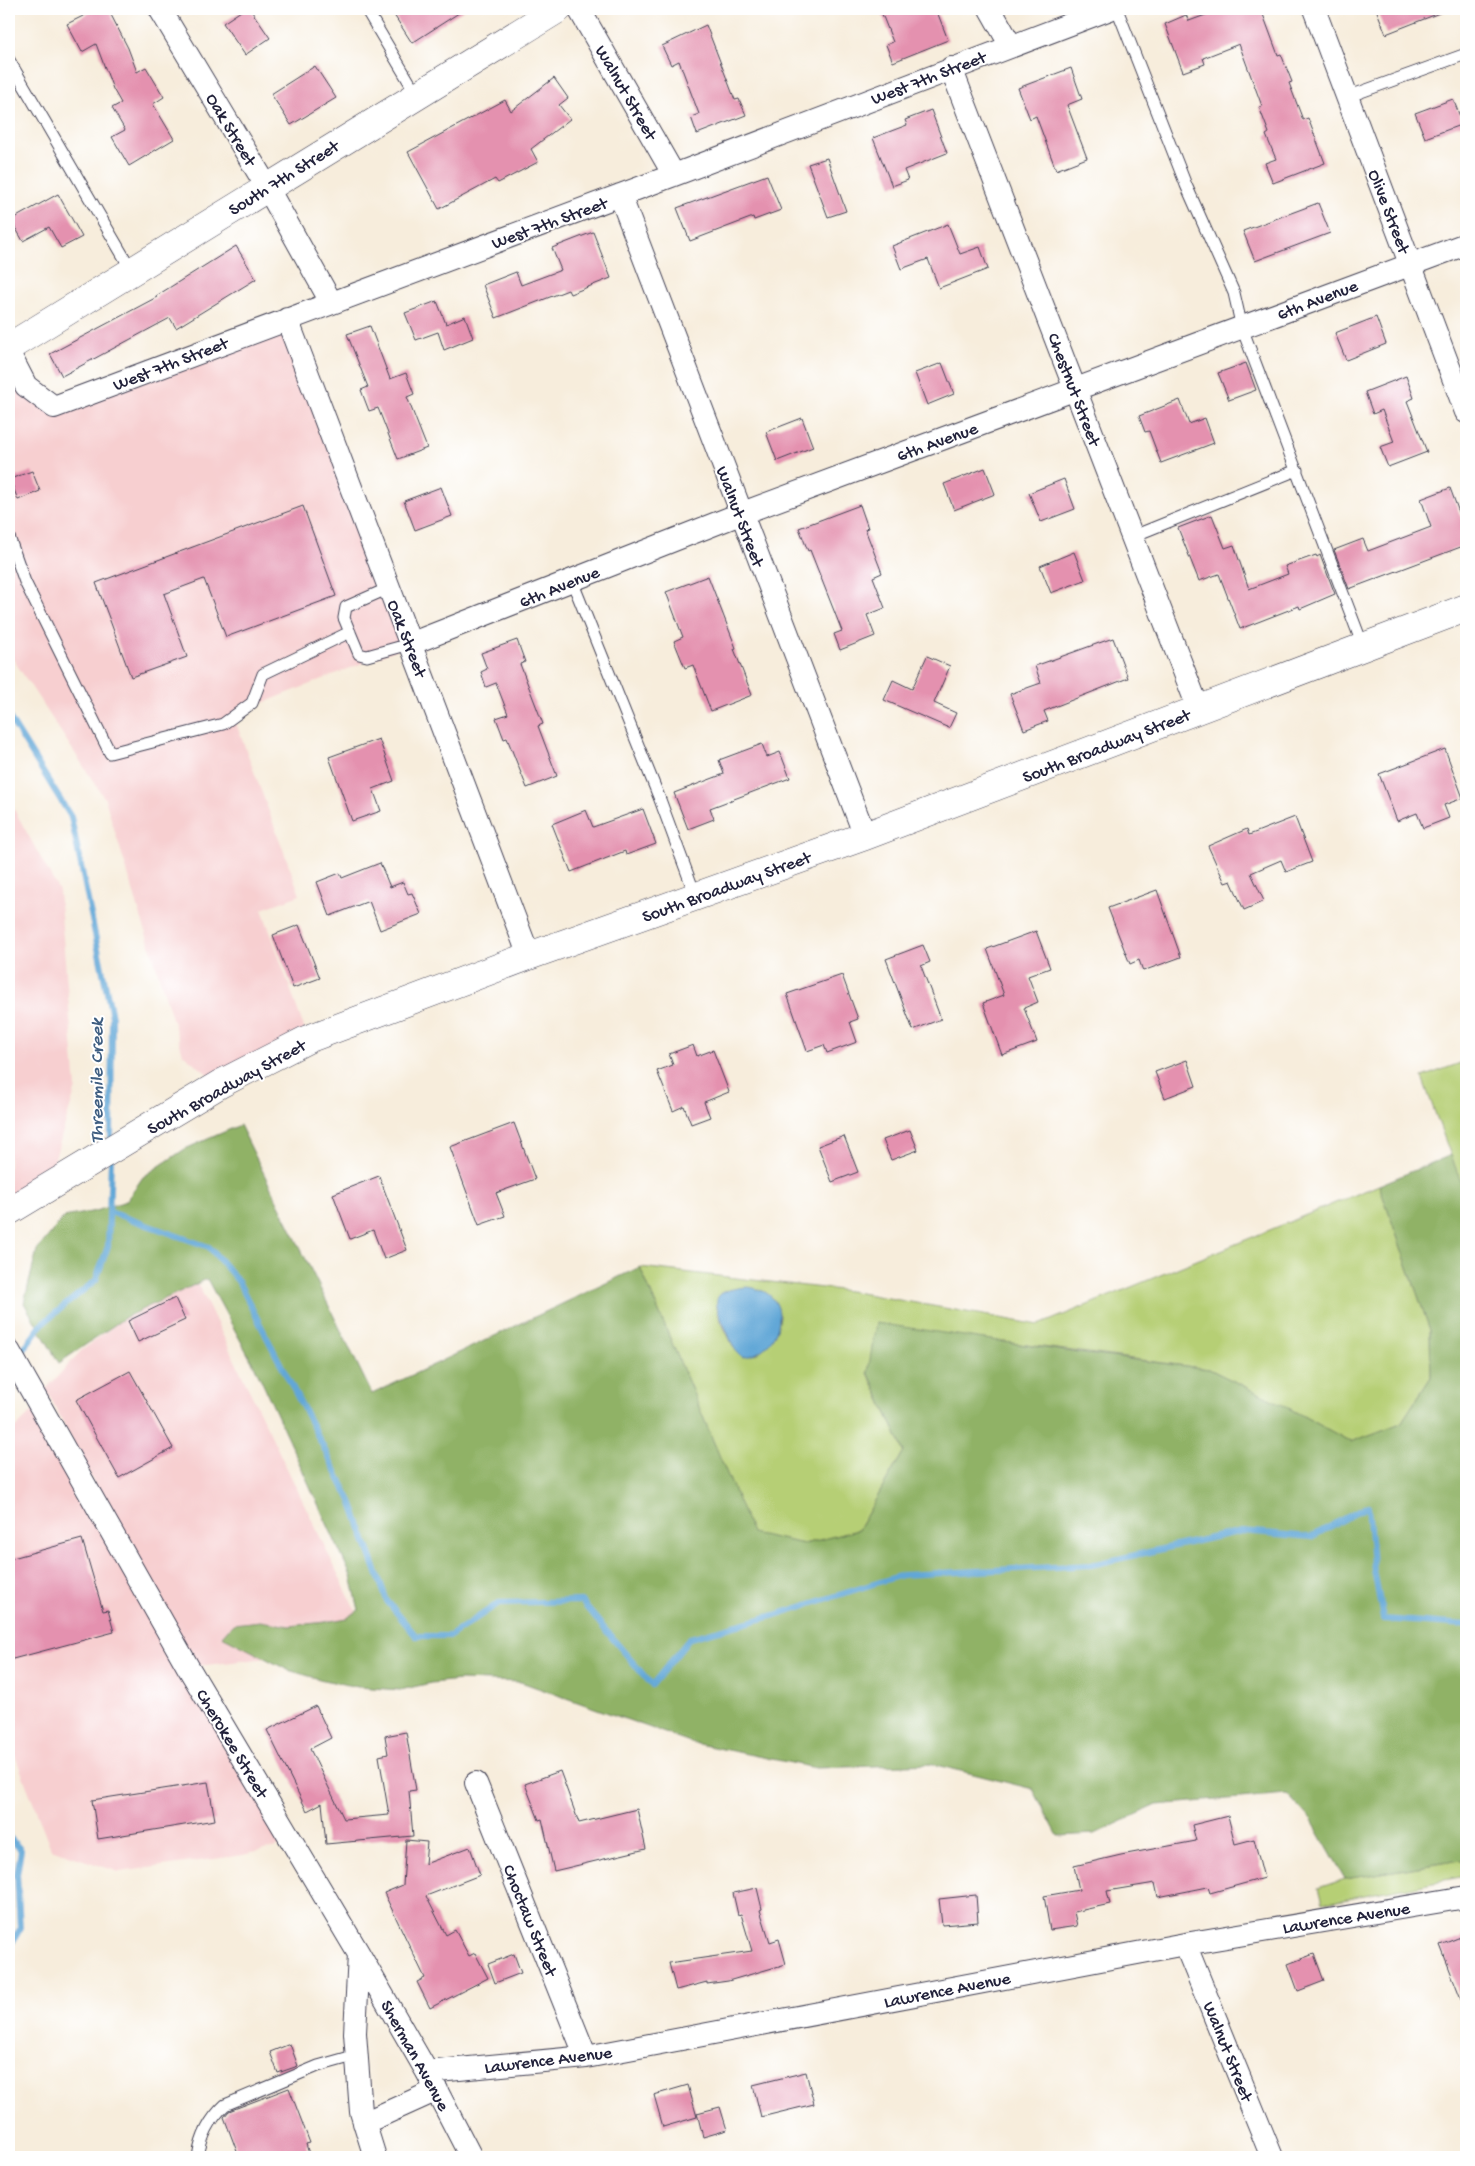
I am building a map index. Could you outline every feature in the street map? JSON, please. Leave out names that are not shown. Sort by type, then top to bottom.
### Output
[{"type":"street","name":"Oak Street","points":[[160,9],[267,187],[331,302]]},
{"type":"street","name":"South 7th Street","points":[[9,347],[558,9]]},
{"type":"street","name":"Walnut Street","points":[[579,9],[674,175]]},
{"type":"street","points":[[990,9],[1011,46]]},
{"type":"street","name":"West 7th Street","points":[[9,353],[26,386],[54,407],[331,302],[620,196],[951,68],[1110,9]]},
{"type":"street","name":"Olive Street","points":[[1314,9],[1466,412]]},
{"type":"street","name":"Chestnut Street","points":[[951,68],[1199,710]]},
{"type":"street","name":"Walnut Street","points":[[620,196],[740,514],[865,836]]},
{"type":"street","name":"6th Avenue","points":[[410,644],[740,514],[1466,244]]},
{"type":"street","name":"Oak Street","points":[[287,319],[529,956]]},
{"type":"street","name":"South Broadway Street","points":[[9,1211],[180,1110],[220,1084],[308,1039],[529,956],[865,836],[1466,608]]},
{"type":"street","name":"Cherokee Street","points":[[9,1351],[188,1667],[359,1954]]},
{"type":"street","name":"Choctaw Street","points":[[476,1783],[586,2057]]},
{"type":"street","name":"Lawrence Avenue","points":[[364,2123],[432,2081],[586,2057],[1185,1944],[1466,1897]]},
{"type":"street","name":"Walnut Street","points":[[1185,1944],[1272,2157]]},
{"type":"street","points":[[359,1954],[355,2033],[361,2112],[376,2157]]},
{"type":"street","name":"Sherman Avenue","points":[[359,1954],[432,2081],[471,2157]]},
{"type":"lane","points":[[366,9],[417,95]]},
{"type":"lane","points":[[1117,9],[1186,185],[1234,293],[1242,328],[1363,646]]},
{"type":"lane","points":[[1347,97],[1466,54]]},
{"type":"lane","points":[[9,60],[132,271]]},
{"type":"lane","points":[[1131,537],[1297,470]]},
{"type":"lane","points":[[9,537],[25,582],[110,753],[222,724],[252,703],[263,674],[350,632]]},
{"type":"lane","points":[[572,581],[659,797],[696,896]]},
{"type":"lane","points":[[389,588],[346,607],[344,618],[359,654],[367,656],[410,644]]},
{"type":"lane","points":[[198,2157],[203,2135],[214,2116],[225,2104],[318,2066],[357,2055]]},
{"type":"shaded area","points":[[287,319],[410,644],[233,715],[300,895],[262,909],[308,1039],[220,1084],[183,1054],[105,799],[9,653],[9,353],[54,407]]},
{"type":"shaded area","points":[[9,800],[59,891],[76,1088],[46,1188],[9,1211]]},
{"type":"shaded area","points":[[198,1284],[367,1634],[340,1650],[188,1667],[293,1843],[243,1855],[119,1872],[51,1849],[9,1740],[9,1434],[34,1410],[183,1657],[46,1389],[81,1351],[126,1317]]},
{"type":"green space","points":[[1466,1061],[1466,1197],[1422,1077]]},
{"type":"green space","points":[[240,1125],[372,1394],[640,1267],[752,1533],[804,1544],[858,1530],[904,1451],[868,1372],[876,1323],[1079,1353],[1209,1369],[1279,1403],[1351,1442],[1401,1423],[1431,1377],[1430,1330],[1379,1185],[1451,1155],[1466,1197],[1466,1859],[1345,1879],[1312,1821],[1287,1794],[1157,1805],[1095,1834],[1058,1836],[1033,1789],[933,1764],[816,1768],[693,1743],[521,1682],[460,1680],[431,1683],[400,1690],[358,1687],[288,1670],[222,1636],[233,1624],[260,1621],[289,1626],[325,1622],[347,1618],[359,1610],[351,1576],[257,1371],[207,1279],[126,1317],[59,1363],[24,1303],[37,1250],[64,1217],[96,1211],[126,1201],[143,1177],[185,1149]]},
{"type":"green space","points":[[1379,1185],[1430,1330],[1431,1377],[1401,1423],[1351,1442],[1279,1403],[1209,1369],[982,1339],[868,1373],[904,1451],[858,1530],[804,1544],[752,1534],[640,1267],[849,1291],[1039,1325]],"holes":[[[724,1291],[780,1315],[778,1327],[772,1337],[755,1355],[733,1347],[720,1318],[717,1303]]]},
{"type":"green space","points":[[1466,1859],[1466,1876],[1322,1903],[1318,1888],[1345,1879]]},
{"type":"water","points":[[746,1287],[763,1291],[774,1299],[779,1310],[779,1323],[767,1346],[756,1354],[743,1357],[733,1345],[719,1312],[717,1300],[725,1291]]},
{"type":"building","points":[[97,9],[108,9],[128,48],[137,72],[146,67],[164,97],[153,104],[174,139],[129,166],[112,137],[125,130],[112,108],[121,103],[113,89],[96,44],[82,52],[67,24]]},
{"type":"building","points":[[244,9],[250,9],[270,38],[245,55],[223,23]]},
{"type":"building","points":[[404,9],[465,9],[412,43],[394,15]]},
{"type":"building","points":[[880,9],[936,9],[948,40],[893,62],[886,45],[893,42]]},
{"type":"building","points":[[1222,9],[1261,9],[1278,55],[1281,54],[1292,82],[1289,83],[1303,120],[1308,118],[1325,163],[1273,183],[1265,163],[1276,159],[1266,135],[1269,133],[1259,107],[1262,106],[1239,44],[1203,58],[1205,64],[1183,72],[1165,24],[1186,15],[1189,21]]},
{"type":"building","points":[[1376,9],[1447,9],[1447,10],[1386,34]]},
{"type":"building","points":[[706,25],[735,100],[739,99],[746,115],[697,134],[691,117],[699,114],[679,61],[671,65],[662,46]]},
{"type":"building","points":[[315,66],[336,98],[291,125],[271,94]]},
{"type":"building","points":[[1071,68],[1082,99],[1067,105],[1087,158],[1056,170],[1036,116],[1030,119],[1018,88]]},
{"type":"building","points":[[554,78],[568,98],[559,105],[570,119],[531,149],[538,162],[498,183],[495,179],[439,209],[408,152],[505,100],[511,111]]},
{"type":"building","points":[[1453,99],[1463,124],[1425,138],[1415,113]]},
{"type":"building","points":[[931,110],[947,153],[904,170],[908,180],[892,186],[873,138],[907,125],[905,120]]},
{"type":"building","points":[[827,158],[846,211],[828,217],[808,164]]},
{"type":"building","points":[[767,175],[781,210],[754,220],[753,217],[690,241],[677,208]]},
{"type":"building","points":[[58,194],[82,237],[61,248],[49,227],[23,241],[11,220]]},
{"type":"building","points":[[1318,203],[1330,233],[1255,261],[1243,231]]},
{"type":"building","points":[[948,224],[960,254],[980,247],[988,269],[939,288],[928,259],[901,269],[892,246]]},
{"type":"building","points":[[593,232],[611,278],[570,294],[568,290],[496,318],[483,285],[516,272],[521,285],[561,270],[552,248]]},
{"type":"building","points":[[236,246],[256,279],[176,328],[170,318],[62,376],[50,354],[157,297]]},
{"type":"building","points":[[437,301],[446,324],[465,316],[473,338],[444,350],[438,332],[416,340],[405,313]]},
{"type":"building","points":[[1376,317],[1386,344],[1346,360],[1335,333]]},
{"type":"building","points":[[370,326],[390,379],[406,373],[414,394],[407,397],[427,448],[398,459],[378,408],[369,411],[361,390],[368,387],[347,334]]},
{"type":"building","points":[[942,363],[954,394],[927,405],[915,373]]},
{"type":"building","points":[[1246,363],[1256,390],[1229,400],[1218,373]]},
{"type":"building","points":[[1406,376],[1414,398],[1407,401],[1427,452],[1388,467],[1380,447],[1394,442],[1382,410],[1373,414],[1365,392]]},
{"type":"building","points":[[1180,400],[1189,424],[1205,418],[1214,443],[1161,463],[1149,431],[1145,432],[1139,416]]},
{"type":"building","points":[[802,418],[813,447],[777,461],[766,432]]},
{"type":"building","points":[[985,468],[995,494],[954,510],[944,484]]},
{"type":"building","points":[[32,471],[40,491],[18,500],[10,479]]},
{"type":"building","points":[[1064,479],[1075,509],[1041,522],[1029,493]]},
{"type":"building","points":[[441,487],[452,516],[415,530],[404,501]]},
{"type":"building","points":[[1450,488],[1466,531],[1466,545],[1349,589],[1334,550],[1363,539],[1368,551],[1431,527],[1421,499]]},
{"type":"building","points":[[860,505],[868,528],[865,529],[882,573],[873,577],[885,608],[867,615],[875,636],[840,650],[834,634],[842,631],[810,550],[808,551],[799,528]]},
{"type":"building","points":[[303,506],[336,596],[226,637],[204,579],[164,594],[187,657],[131,677],[96,583]]},
{"type":"building","points":[[1212,515],[1225,548],[1234,545],[1249,589],[1288,574],[1285,566],[1320,555],[1335,594],[1300,609],[1299,606],[1240,629],[1219,574],[1199,581],[1178,528]]},
{"type":"building","points":[[1074,552],[1085,580],[1051,593],[1040,566]]},
{"type":"building","points":[[708,576],[752,695],[711,711],[693,665],[685,668],[674,641],[683,637],[666,592]]},
{"type":"building","points":[[1113,638],[1128,678],[1044,711],[1048,721],[1024,730],[1010,694],[1041,683],[1035,666]]},
{"type":"building","points":[[517,640],[525,662],[520,664],[543,724],[538,726],[557,776],[527,788],[507,738],[504,739],[496,718],[508,714],[496,683],[486,687],[481,672],[487,669],[481,653]]},
{"type":"building","points":[[927,656],[950,666],[934,703],[956,713],[949,728],[884,700],[893,680],[912,689]]},
{"type":"building","points":[[379,739],[394,781],[373,789],[381,811],[352,821],[329,757]]},
{"type":"building","points":[[762,744],[767,757],[780,752],[790,778],[710,808],[714,819],[688,829],[674,793],[724,774],[719,760]]},
{"type":"building","points":[[1445,749],[1463,798],[1444,805],[1449,818],[1423,828],[1417,813],[1397,821],[1379,774]]},
{"type":"building","points":[[643,809],[656,844],[626,855],[625,851],[571,872],[552,824],[586,810],[593,827]]},
{"type":"building","points":[[1295,817],[1312,862],[1286,872],[1281,860],[1251,873],[1264,901],[1244,910],[1231,881],[1225,883],[1208,846],[1247,829],[1249,835]]},
{"type":"building","points":[[380,863],[390,887],[403,882],[408,894],[412,893],[421,914],[380,930],[369,901],[330,916],[317,882],[340,873],[342,878]]},
{"type":"building","points":[[1157,890],[1181,957],[1143,971],[1139,960],[1130,964],[1108,908]]},
{"type":"building","points":[[299,925],[320,978],[293,988],[273,935]]},
{"type":"building","points":[[1036,931],[1050,968],[1028,976],[1038,1002],[1024,1008],[1037,1042],[1002,1055],[983,1003],[1004,995],[987,949]]},
{"type":"building","points":[[923,945],[930,962],[921,966],[941,1019],[913,1030],[886,959]]},
{"type":"building","points":[[842,975],[858,1019],[850,1022],[857,1042],[827,1053],[824,1045],[807,1051],[787,994]]},
{"type":"building","points":[[693,1045],[697,1056],[713,1050],[729,1092],[704,1102],[710,1117],[691,1124],[684,1106],[673,1111],[657,1071],[673,1065],[669,1054]]},
{"type":"building","points":[[1187,1060],[1196,1086],[1165,1098],[1155,1072]]},
{"type":"building","points":[[514,1123],[535,1179],[496,1193],[505,1216],[479,1225],[450,1147]]},
{"type":"building","points":[[910,1130],[918,1150],[891,1160],[883,1140]]},
{"type":"building","points":[[844,1136],[858,1172],[832,1182],[818,1146]]},
{"type":"building","points":[[379,1176],[407,1250],[384,1259],[373,1230],[350,1239],[333,1194]]},
{"type":"building","points":[[175,1298],[185,1320],[138,1342],[128,1321]]},
{"type":"building","points":[[130,1371],[173,1448],[119,1478],[76,1400]]},
{"type":"building","points":[[82,1539],[103,1611],[108,1610],[114,1632],[9,1660],[9,1559]]},
{"type":"building","points":[[316,1706],[331,1738],[310,1749],[344,1819],[389,1815],[379,1756],[388,1754],[385,1736],[406,1732],[416,1790],[409,1791],[413,1836],[326,1844],[322,1803],[307,1811],[267,1730]]},
{"type":"building","points":[[560,1771],[579,1823],[637,1809],[646,1849],[554,1871],[542,1819],[539,1820],[525,1784]]},
{"type":"building","points":[[208,1782],[215,1820],[98,1839],[92,1800]]},
{"type":"building","points":[[1228,1816],[1235,1844],[1254,1839],[1264,1878],[1210,1893],[1208,1887],[1158,1897],[1155,1883],[1107,1891],[1110,1904],[1074,1912],[1077,1926],[1050,1930],[1044,1896],[1079,1890],[1074,1866],[1196,1841],[1192,1825]]},
{"type":"building","points":[[406,1840],[427,1842],[425,1864],[470,1847],[480,1875],[426,1896],[446,1935],[455,1930],[469,1956],[475,1953],[488,1978],[430,2008],[417,1982],[425,1978],[384,1893],[403,1885]]},
{"type":"building","points":[[757,1888],[762,1909],[760,1910],[770,1942],[779,1939],[786,1964],[728,1981],[707,1984],[707,1982],[676,1990],[669,1963],[752,1951],[741,1914],[738,1915],[733,1893]]},
{"type":"building","points":[[976,1895],[978,1922],[942,1925],[939,1899]]},
{"type":"building","points":[[1466,1935],[1466,2008],[1465,2009],[1440,1945]]},
{"type":"building","points":[[514,1954],[521,1973],[495,1983],[488,1964]]},
{"type":"building","points":[[1314,1954],[1324,1981],[1298,1991],[1288,1964]]},
{"type":"building","points":[[290,2044],[298,2066],[278,2073],[270,2052]]},
{"type":"building","points":[[806,2072],[814,2104],[761,2117],[753,2085]]},
{"type":"building","points":[[688,2085],[697,2117],[663,2127],[654,2095]]},
{"type":"building","points":[[289,2088],[310,2143],[306,2144],[310,2157],[239,2157],[224,2117],[229,2111]]},
{"type":"building","points":[[720,2107],[727,2130],[703,2137],[697,2113]]},
{"type":"waterway","name":"Threemile Creek","points":[[9,717],[71,817],[112,1017],[111,1141]]},
{"type":"waterway","name":"Threemile Creek","points":[[17,1358],[42,1324],[96,1280],[108,1246],[111,1159]]},
{"type":"waterway","points":[[110,1212],[209,1247],[238,1281],[351,1501],[387,1601],[416,1636],[450,1636],[499,1603],[581,1601],[652,1685],[690,1638],[775,1615],[902,1575],[1091,1565],[1242,1531],[1311,1537],[1368,1506],[1373,1564],[1383,1619],[1466,1625]]},
{"type":"waterway","name":"Threemile Creek","points":[[9,1837],[21,1850],[17,1874],[20,1929],[9,1948]]}]
